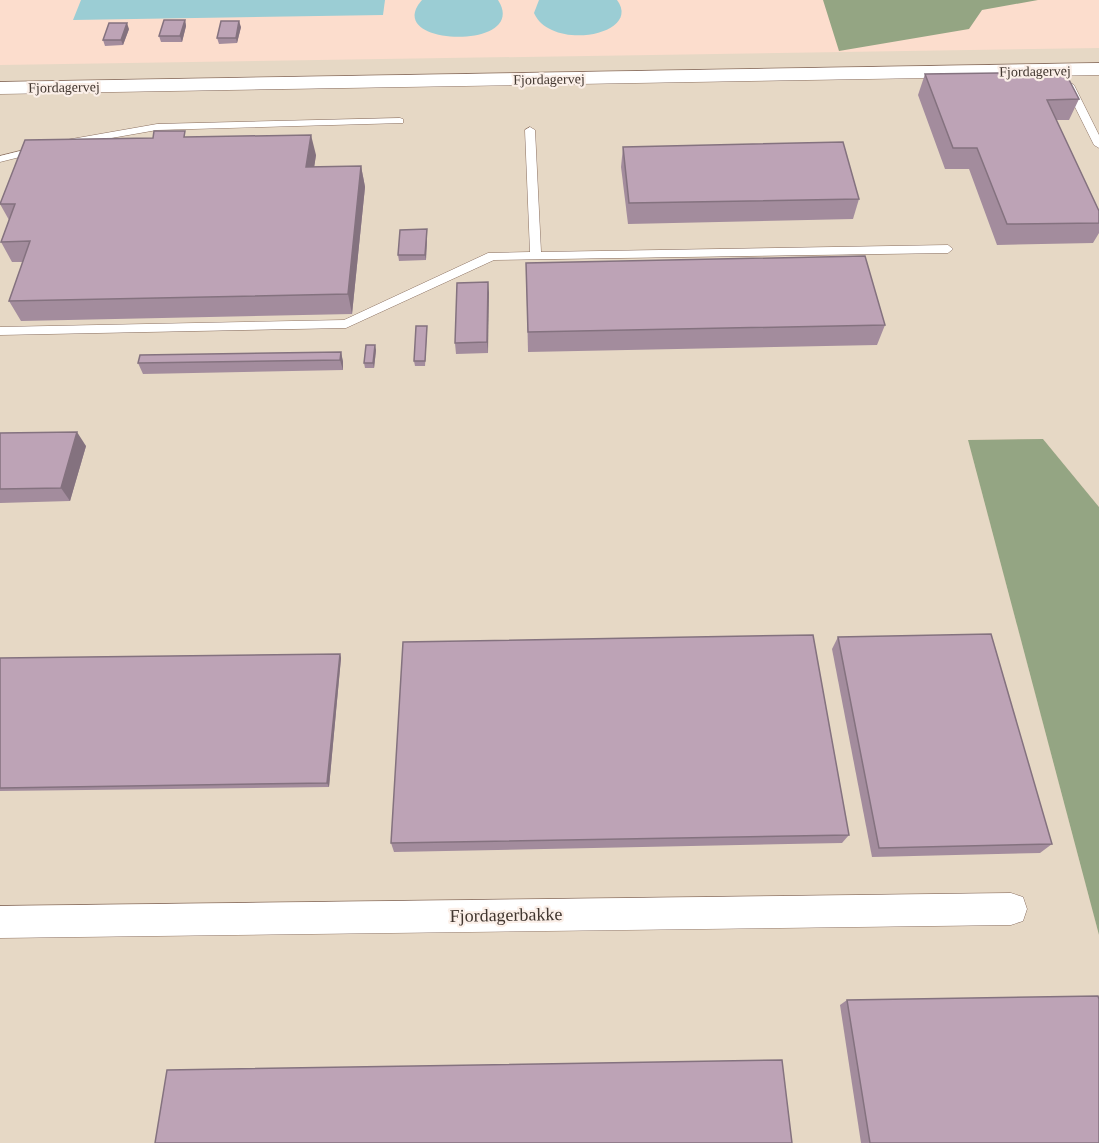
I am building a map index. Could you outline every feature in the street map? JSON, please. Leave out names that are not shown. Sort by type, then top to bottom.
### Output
[{"type":"street","name":"Fjordagervej","points":[[0,88],[1099,69]]},
{"type":"street","name":"Fjordagerbakke","points":[[0,922],[1011,909]]},
{"type":"lane","points":[[1062,70],[1099,145]]},
{"type":"lane","points":[[0,159],[83,139],[157,127],[400,122]]},
{"type":"lane","points":[[530,130],[536,255]]},
{"type":"lane","points":[[0,331],[346,324],[492,256],[948,249]]},
{"type":"shaded area","points":[[1099,48],[1099,507],[1043,439],[968,440],[1099,935],[1099,1143],[0,1143],[0,65]]},
{"type":"green space","points":[[823,0],[1038,0],[982,10],[969,29],[839,51]]},
{"type":"green space","points":[[1043,439],[1099,507],[1099,935],[968,440]]},
{"type":"water","points":[[81,0],[385,0],[383,15],[73,20]]},
{"type":"water","points":[[422,0],[498,0],[502,17],[494,28],[477,35],[457,37],[436,34],[421,27],[415,16]]},
{"type":"water","points":[[539,0],[617,0],[622,12],[617,22],[607,30],[575,35],[558,32],[544,25],[534,13]]},
{"type":"building","points":[[164,20],[185,20],[180,36],[159,36]]},
{"type":"building","points":[[221,21],[239,21],[236,38],[217,38]]},
{"type":"building","points":[[109,23],[127,23],[121,40],[103,40]]},
{"type":"building","points":[[1065,72],[1079,99],[1047,100],[1099,211],[1099,223],[1007,224],[977,148],[953,148],[925,74]]},
{"type":"building","points":[[154,131],[185,131],[184,137],[311,135],[306,167],[361,166],[348,294],[9,301],[30,241],[1,242],[15,204],[0,204],[25,140],[153,138]]},
{"type":"building","points":[[843,142],[859,199],[629,203],[623,147]]},
{"type":"building","points":[[427,229],[425,255],[398,255],[400,230]]},
{"type":"building","points":[[865,256],[885,325],[528,332],[526,263]]},
{"type":"building","points":[[488,282],[487,342],[455,343],[457,283]]},
{"type":"building","points":[[416,326],[427,326],[425,361],[414,361]]},
{"type":"building","points":[[366,345],[375,345],[373,363],[364,363]]},
{"type":"building","points":[[341,352],[340,360],[138,363],[140,355]]},
{"type":"building","points":[[77,432],[61,488],[0,489],[0,433]]},
{"type":"building","points":[[991,634],[1052,844],[879,848],[838,637]]},
{"type":"building","points":[[813,635],[849,835],[391,843],[403,642]]},
{"type":"building","points":[[340,654],[327,783],[0,788],[0,658]]},
{"type":"building","points":[[1098,996],[1099,1143],[870,1143],[847,1000]]},
{"type":"building","points":[[782,1060],[792,1143],[155,1143],[167,1070]]}]
